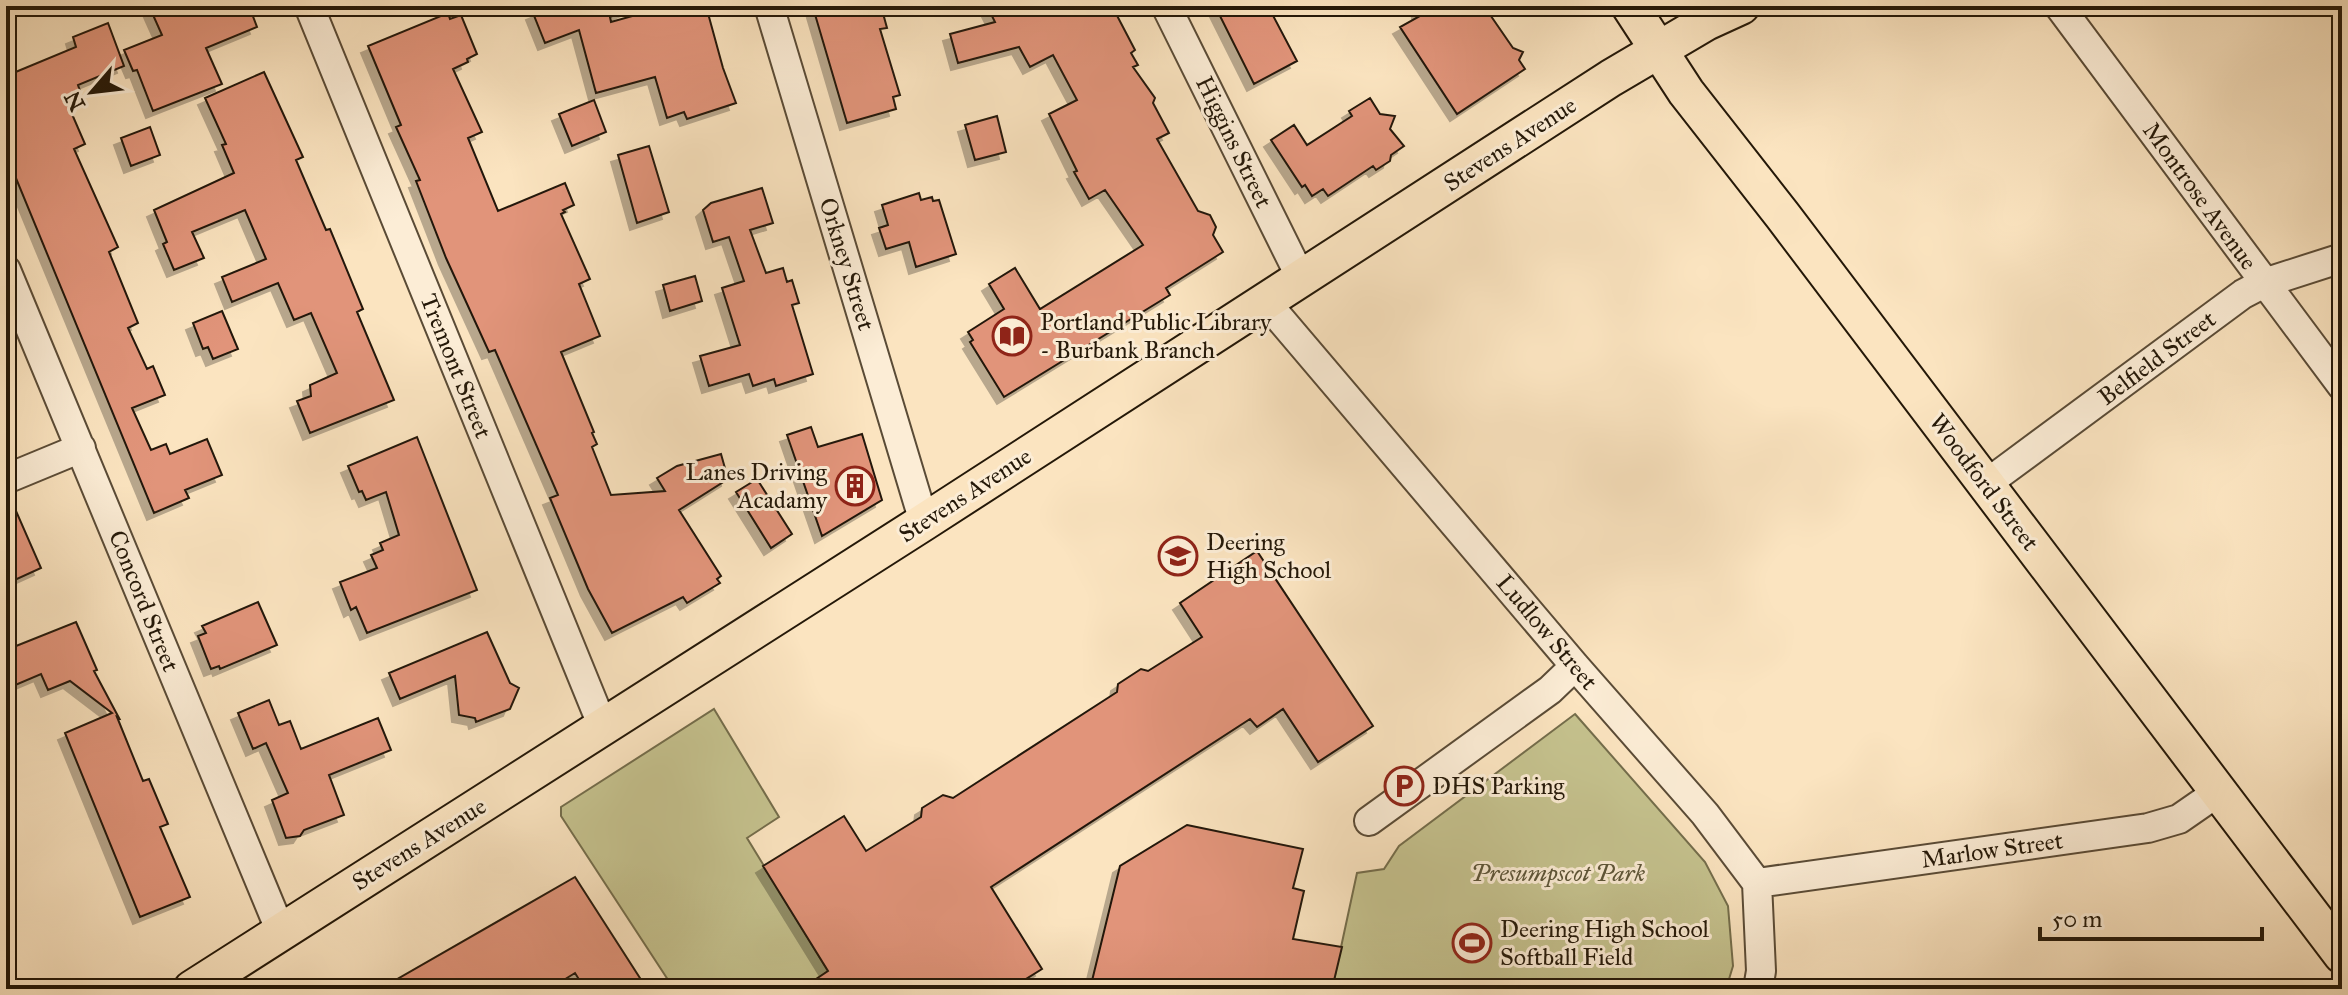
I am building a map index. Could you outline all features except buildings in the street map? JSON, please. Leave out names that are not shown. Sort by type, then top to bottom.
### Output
[{"type":"main road","name":"Woodford Street","points":[[1630,6],[1686,92],[2342,955]]},
{"type":"main road","name":"Stevens Avenue","points":[[192,989],[924,522],[1611,78],[1706,22],[1741,6]]},
{"type":"street","name":"Tremont Street","points":[[309,6],[603,727]]},
{"type":"street","name":"Orkney Street","points":[[769,6],[924,522]]},
{"type":"street","name":"Higgins Street","points":[[1166,6],[1301,278]]},
{"type":"street","name":"Montrose Avenue","points":[[2059,6],[2342,386]]},
{"type":"street","name":"Belfield Street","points":[[1986,484],[2243,294],[2264,283],[2342,258]]},
{"type":"street","name":"Concord Street","points":[[6,270],[281,932]]},
{"type":"street","name":"Ludlow Street","points":[[1265,301],[1705,814],[1757,883]]},
{"type":"street","points":[[6,479],[81,448]]},
{"type":"street","points":[[1369,821],[1550,690],[1575,666]]},
{"type":"street","name":"Marlow Street","points":[[1757,883],[2148,828],[2179,819],[2218,792]]},
{"type":"street","points":[[1757,883],[1761,971],[1758,989]]},
{"type":"green space","points":[[714,709],[779,817],[747,838],[828,971],[805,989],[674,989],[561,816],[561,807]]},
{"type":"green space","name":"Presumpscot Park","points":[[1575,714],[1705,862],[1728,906],[1733,966],[1726,989],[1332,989],[1357,873],[1384,869],[1399,846]]},
{"type":"place","name":"Portland Public Library - Burbank Branch","points":[[1012,336]]},
{"type":"place","name":"Lanes Driving Acadamy","points":[[855,486]]},
{"type":"place","name":"Deering High School","points":[[1178,556]]},
{"type":"place","name":"DHS Parking","points":[[1404,786]]},
{"type":"place","name":"Deering High School Softball Field","points":[[1472,943]]}]
